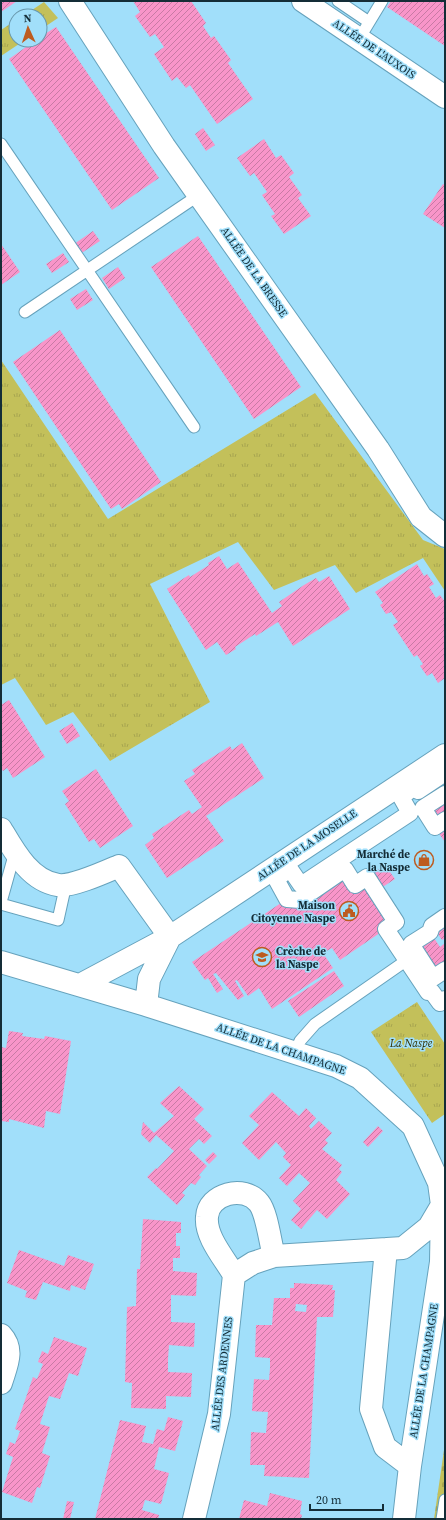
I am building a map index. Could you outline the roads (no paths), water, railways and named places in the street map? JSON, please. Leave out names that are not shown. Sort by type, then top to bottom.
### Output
[{"type":"street","name":"ALLÉE DE LA BRESSE","points":[[70,1],[164,146],[378,449],[421,517],[445,536]]},
{"type":"street","name":"ALLÉE DE L'AUXOIS","points":[[303,1],[364,30],[445,97]]},
{"type":"street","name":"ALLÉE DE LA MOSELLE","points":[[80,985],[170,937],[445,755]]},
{"type":"street","points":[[445,774],[418,791],[415,787],[401,797],[410,813],[301,885],[290,869],[276,879],[287,899],[300,900],[345,870],[355,885],[367,877],[396,922],[386,928],[428,992],[432,992],[440,1003],[445,999]]},
{"type":"street","points":[[445,794],[424,808],[435,827],[445,820]]},
{"type":"street","points":[[1,829],[15,852],[39,880],[59,886],[82,880],[119,866],[170,937]]},
{"type":"street","points":[[445,917],[432,926],[430,932],[411,944],[433,978],[445,970]]},
{"type":"street","name":"ALLÉE DE LA MOSELLE","points":[[146,1005],[149,979],[170,937]]},
{"type":"street","name":"ALLÉE DE LA CHAMPAGNE","points":[[1,962],[146,1005],[336,1066],[360,1078],[413,1126],[439,1183],[442,1205],[441,1262],[410,1466],[404,1519]]},
{"type":"street","points":[[274,1256],[264,1212],[259,1202],[251,1196],[240,1192],[217,1199],[209,1207],[206,1218],[209,1232],[234,1275],[253,1263],[274,1256],[403,1248],[429,1228],[442,1205]]},
{"type":"street","points":[[386,1249],[370,1409],[385,1447],[410,1466]]},
{"type":"street","name":"ALLÉE DES ARDENNES","points":[[194,1519],[219,1414],[234,1275]]},
{"type":"street","points":[[1,1335],[6,1341],[10,1356],[1,1383]]},
{"type":"lane","points":[[338,1],[364,30],[382,1]]},
{"type":"lane","points":[[1,144],[194,427]]},
{"type":"lane","points":[[25,312],[199,195]]},
{"type":"lane","points":[[15,852],[1,903],[58,920],[66,884]]},
{"type":"lane","points":[[295,1052],[300,1041],[315,1024],[407,960]]},
{"type":"lane","points":[[442,1519],[445,1500]]},
{"type":"place","name":"Marché de la Naspe","points":[[424,860]]},
{"type":"place","name":"Maison Citoyenne Naspe","points":[[349,911]]},
{"type":"place","name":"Crèche de la Naspe","points":[[262,957]]},
{"type":"park label","name":"La Naspe","points":[[411,1043]]}]
